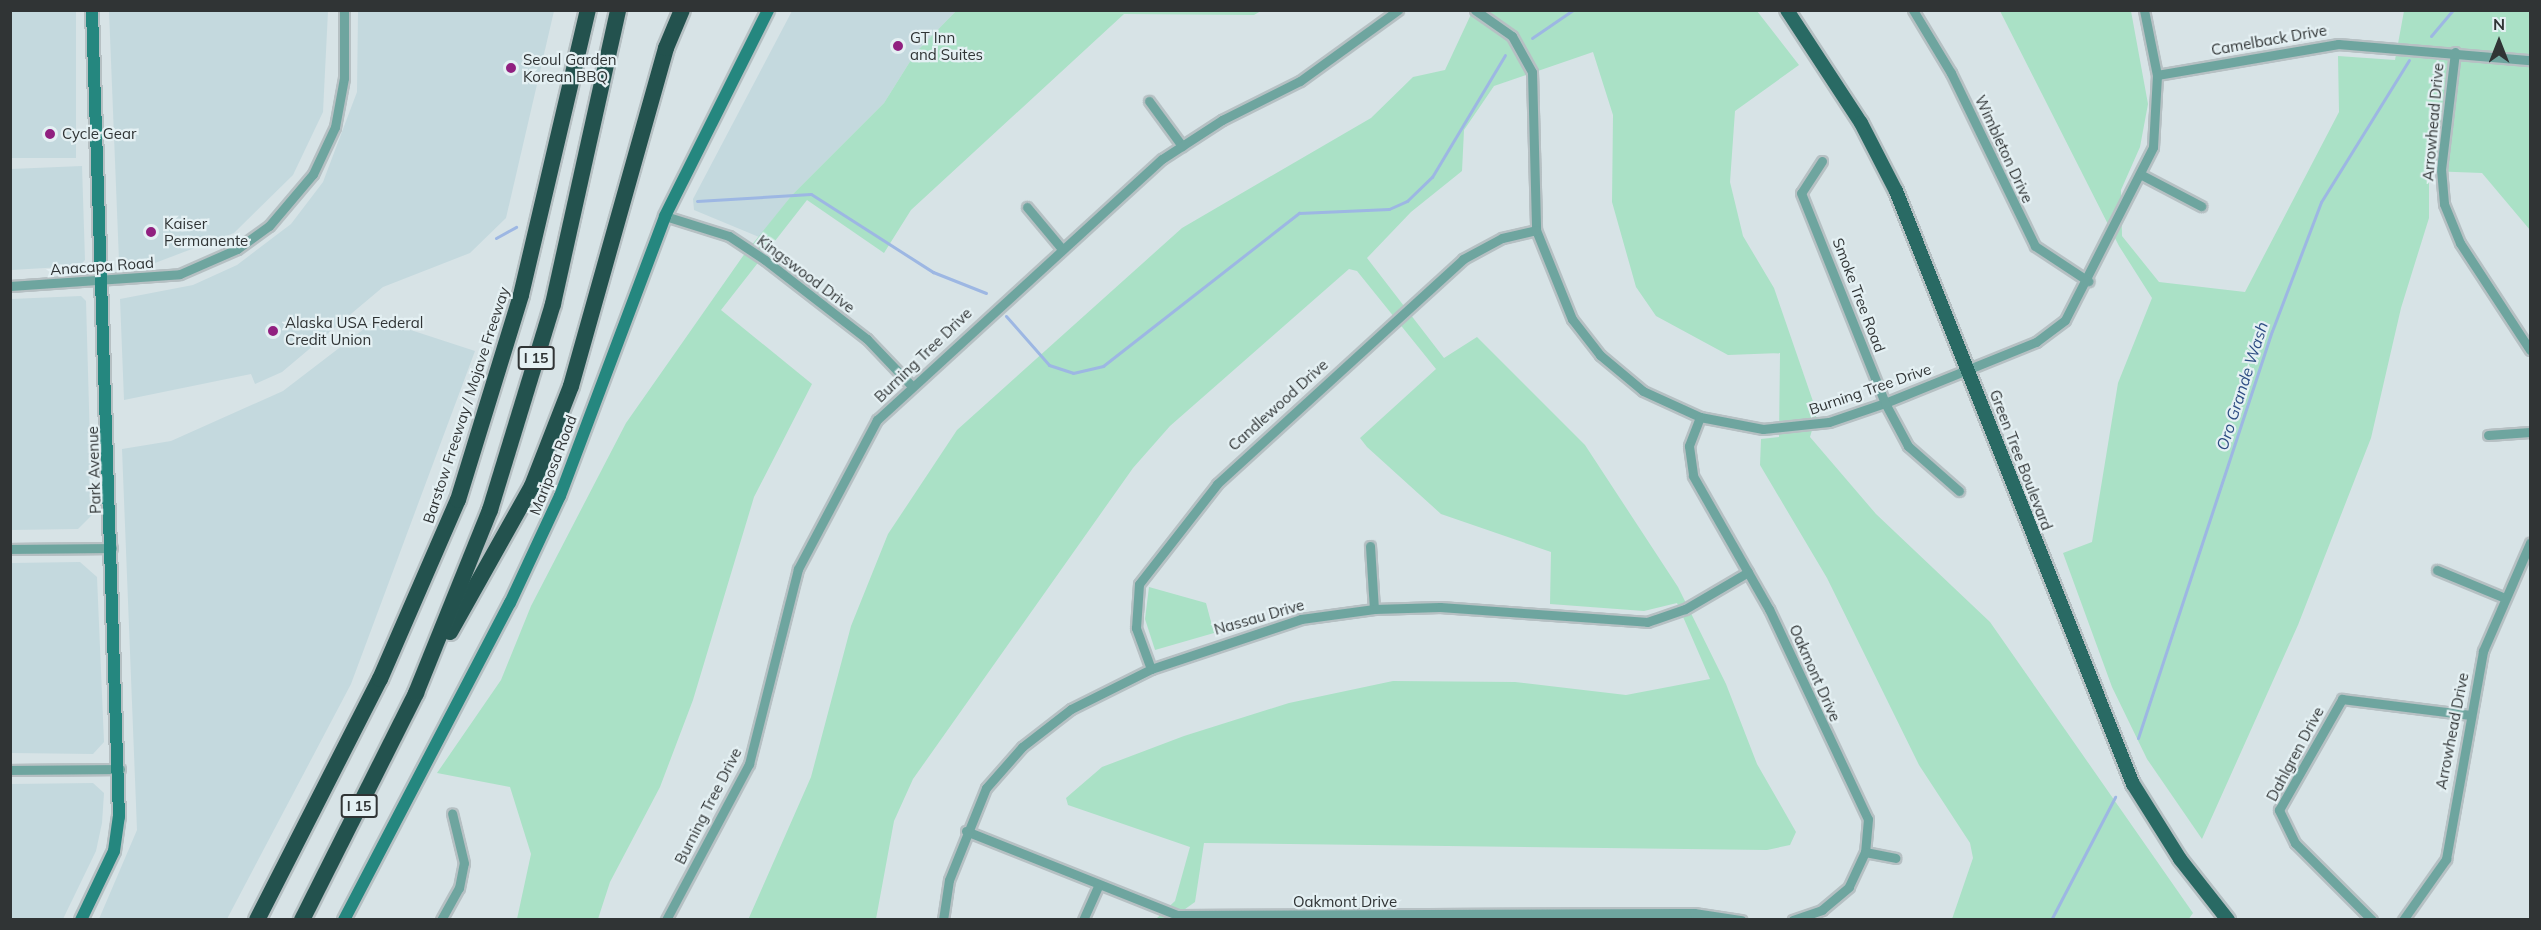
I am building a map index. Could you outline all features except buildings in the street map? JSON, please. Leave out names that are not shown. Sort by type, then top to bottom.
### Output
[{"type":"highway","points":[[556,161],[576,10]]},
{"type":"highway","name":"Barstow Freeway / Mojave Freeway","points":[[257,920],[380,679],[458,500],[521,296],[556,161],[588,10]]},
{"type":"highway","name":"I 15","points":[[302,920],[416,693],[490,510],[553,304],[618,10]]},
{"type":"highway","points":[[416,693],[532,486],[571,386],[666,48],[682,10]]},
{"type":"main road","name":"Park Avenue","points":[[81,920],[114,851],[120,769],[92,10]]},
{"type":"main road","name":"Mariposa Road","points":[[344,920],[560,496],[665,216],[768,10]]},
{"type":"main road","name":"Green Tree Boulevard","points":[[1787,10],[1861,123],[1896,190],[2110,736],[2180,859],[2228,920]]},
{"type":"street","name":"Anacapa Road","points":[[10,286],[143,281],[203,266],[269,226],[297,197],[335,127],[344,78],[344,10]]},
{"type":"street","name":"Burning Tree Drive","points":[[666,920],[749,764],[787,608],[817,526],[877,420],[911,385],[1062,249],[1182,146],[1300,81],[1398,10]]},
{"type":"street","name":"Burning Tree Drive","points":[[1475,10],[1512,36],[1532,72],[1536,230],[1560,298],[1600,356],[1643,391],[1700,417],[1788,429],[1885,403],[1968,370],[2052,332],[2088,281],[2142,175],[2157,129],[2157,75],[2144,10]]},
{"type":"street","name":"Wimbleton Drive","points":[[1913,10],[1952,73],[2035,246],[2088,281]]},
{"type":"street","name":"Camelback Drive","points":[[2157,75],[2338,44],[2530,60]]},
{"type":"street","name":"Arrowhead Drive","points":[[2455,52],[2441,169],[2444,204],[2460,243],[2530,350]]},
{"type":"street","points":[[1149,101],[1182,146]]},
{"type":"street","name":"Smoke Tree Road","points":[[1822,161],[1801,193],[1885,403],[1908,446],[1959,491]]},
{"type":"street","points":[[2142,175],[2201,206]]},
{"type":"street","points":[[1027,207],[1062,249]]},
{"type":"street","name":"Kingswood Drive","points":[[665,216],[729,236],[765,260],[867,339],[911,385]]},
{"type":"street","name":"Candlewood Drive","points":[[1151,669],[1136,628],[1139,584],[1224,477],[1463,259],[1502,238],[1536,230]]},
{"type":"street","name":"Oakmont Drive","points":[[1700,417],[1689,446],[1693,476],[1748,572],[1860,793],[1868,819],[1865,852],[1849,886],[1822,910],[1793,920]]},
{"type":"street","points":[[2488,435],[2530,432]]},
{"type":"street","name":"Arrowhead Drive","points":[[2403,920],[2446,859],[2483,651],[2530,543]]},
{"type":"street","points":[[1370,546],[1374,609]]},
{"type":"street","points":[[10,549],[111,548]]},
{"type":"street","points":[[2437,570],[2505,598]]},
{"type":"street","name":"Nassau Drive","points":[[943,920],[966,831],[986,788],[1022,747],[1071,709],[1151,669],[1301,619],[1374,609],[1440,607],[1647,622],[1685,609],[1748,572]]},
{"type":"street","name":"Dahlgren Drive","points":[[2372,920],[2295,843],[2279,810],[2342,699],[2470,715]]},
{"type":"street","points":[[10,770],[120,769]]},
{"type":"street","points":[[441,920],[459,888],[464,863],[452,813]]},
{"type":"street","name":"Oakmont Drive","points":[[966,831],[1098,887],[1177,915],[1694,914],[1741,920]]},
{"type":"street","points":[[1865,852],[1895,858]]},
{"type":"street","points":[[1083,920],[1098,887]]},
{"type":"shaded area","points":[[10,11],[76,11],[76,158],[10,158]]},
{"type":"shaded area","points":[[109,11],[328,11],[323,112],[293,175],[234,233],[147,266],[126,267],[119,261]]},
{"type":"shaded area","points":[[358,11],[554,11],[506,218],[470,253],[383,287],[282,372],[255,384],[251,374],[124,400],[120,299],[193,285],[237,265],[291,224],[323,182],[357,92]]},
{"type":"shaded area","points":[[792,11],[956,11],[916,52],[884,103],[792,195],[759,237],[694,210],[693,199]]},
{"type":"shaded area","points":[[82,166],[85,260],[80,266],[11,270],[11,169]]},
{"type":"shaded area","points":[[81,296],[86,301],[92,515],[78,529],[11,530],[11,299]]},
{"type":"shaded area","points":[[377,319],[475,351],[351,684],[227,919],[99,919],[137,830],[122,449],[171,441],[283,391]]},
{"type":"shaded area","points":[[80,562],[97,577],[104,742],[93,754],[11,753],[11,563]]},
{"type":"shaded area","points":[[93,783],[104,793],[102,823],[96,851],[63,919],[11,919],[11,784]]},
{"type":"green space","points":[[1473,10],[1757,11],[1799,65],[1735,111],[1730,182],[1743,236],[1774,288],[1817,413],[1810,437],[1876,514],[1990,622],[2193,913],[2188,920],[1952,919],[1973,858],[1970,843],[1919,765],[1827,578],[1760,465],[1761,439],[1779,437],[1780,353],[1728,355],[1656,316],[1636,287],[1612,202],[1613,115],[1593,52],[1494,86],[1464,130],[1462,171],[1411,212],[1367,258],[1444,358],[1477,337],[1585,445],[1678,587],[1726,684],[1757,764],[1796,832],[1790,845],[1767,850],[1204,843],[1195,902],[1171,919],[1156,919],[1175,901],[1190,847],[1068,805],[1066,798],[1102,767],[1184,736],[1289,703],[1393,681],[1515,682],[1626,695],[1710,679],[1677,603],[1644,611],[1550,604],[1551,552],[1441,514],[1367,447],[1360,438],[1436,369],[1357,271],[1349,269],[1170,426],[1133,468],[913,779],[894,821],[876,919],[748,920],[811,777],[851,626],[888,534],[957,430],[1182,228],[1371,118],[1413,77],[1445,70]]},
{"type":"green space","points":[[956,11],[1261,11],[1254,15],[1124,14],[911,210],[884,253],[807,200],[721,310],[812,384],[754,497],[693,700],[660,787],[610,882],[598,919],[517,919],[531,854],[510,787],[437,773],[501,680],[531,606],[626,423],[743,256],[792,195],[884,103],[916,52]]},
{"type":"green space","points":[[2000,11],[2131,11],[2148,104],[2140,147],[2121,190],[2122,236],[2159,282],[2245,292],[2339,112],[2338,56],[2395,60],[2404,11],[2530,11],[2530,230],[2482,173],[2429,171],[2429,218],[2401,308],[2371,438],[2298,625],[2202,839],[2147,759],[2112,687],[2063,553],[2092,542],[2118,383],[2152,298],[2119,246]]},
{"type":"green space","points":[[1149,587],[1206,603],[1214,633],[1155,650],[1145,619]]},
{"type":"waterway","points":[[1532,38],[1573,10]]},
{"type":"waterway","name":"Oro Grande Wash","points":[[2431,36],[2453,10]]},
{"type":"waterway","points":[[1006,316],[1049,365],[1073,373],[1103,366],[1299,213],[1389,209],[1407,201],[1432,177],[1505,55]]},
{"type":"waterway","name":"Oro Grande Wash","points":[[2138,738],[2272,331],[2321,202],[2409,60]]},
{"type":"waterway","points":[[697,201],[811,194],[933,272],[986,293]]},
{"type":"waterway","points":[[496,238],[516,227]]},
{"type":"waterway","name":"Oro Grande Wash","points":[[2051,920],[2115,797]]},
{"type":"place","name":"GT Inn and Suites","points":[[898,46]]},
{"type":"place","name":"Seoul Garden Korean BBQ","points":[[511,68]]},
{"type":"place","name":"Cycle Gear","points":[[50,134]]},
{"type":"place","name":"Kaiser Permanente","points":[[151,232]]},
{"type":"place","name":"Alaska USA Federal Credit Union","points":[[273,331]]}]
